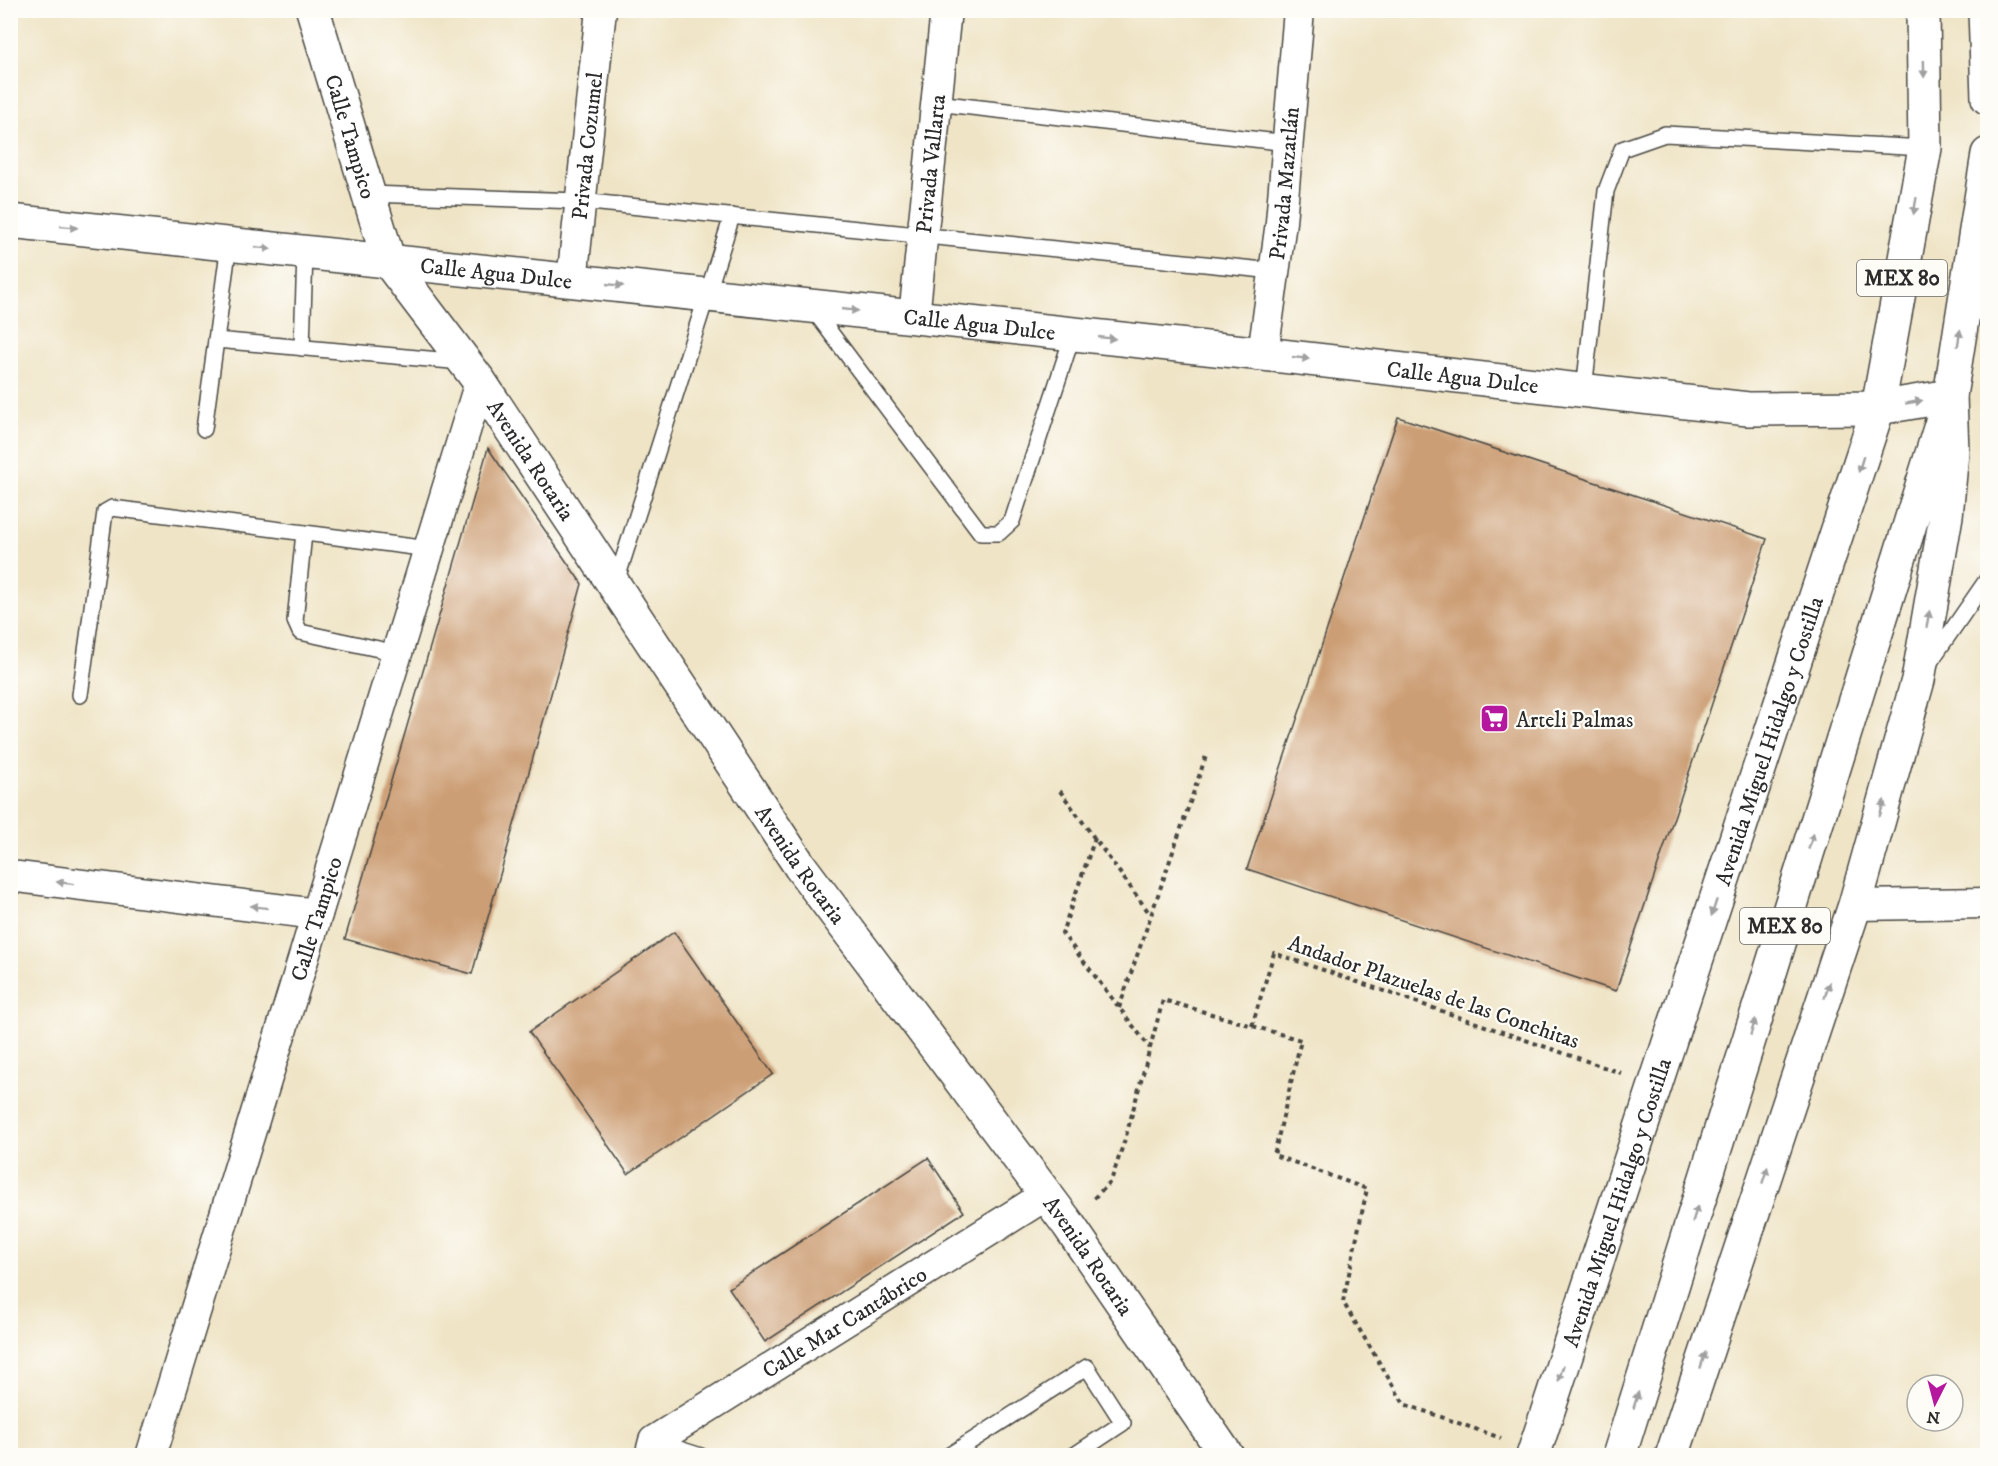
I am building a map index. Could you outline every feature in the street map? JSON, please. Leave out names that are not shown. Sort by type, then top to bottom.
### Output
[{"type":"main road","name":"Calle Tampico","points":[[313,10],[389,262]]},
{"type":"main road","name":"Avenida Miguel Hidalgo y Costilla","points":[[1534,1452],[1878,408],[1925,148],[1923,10]]},
{"type":"main road","points":[[1985,10],[1988,98]]},
{"type":"main road","name":"MEX 80","points":[[1626,1453],[1950,396],[1983,220],[1988,154]]},
{"type":"main road","name":"Calle Agua Dulce","points":[[10,221],[1263,354],[1748,409],[1878,408],[1950,396]]},
{"type":"main road","name":"Avenida Rotaria","points":[[389,262],[473,372],[800,866],[1068,1224],[1227,1455]]},
{"type":"main road","points":[[1672,1455],[1855,905],[1918,680],[1946,516],[1953,452],[1950,396]]},
{"type":"street","name":"Privada Cozumel","points":[[572,281],[601,10]]},
{"type":"street","name":"Privada Vallarta","points":[[914,317],[946,10]]},
{"type":"street","name":"Privada Mazatlán","points":[[1263,354],[1288,143],[1299,10]]},
{"type":"street","name":"Calle Tampico","points":[[151,1455],[429,549],[473,372]]},
{"type":"street","points":[[10,876],[317,914]]},
{"type":"street","points":[[1855,905],[1988,903]]},
{"type":"street","name":"Calle Mar Cantábrico","points":[[652,1448],[1046,1195]]},
{"type":"lane","points":[[936,103],[1288,143]]},
{"type":"lane","points":[[1584,390],[1606,191],[1622,149],[1665,134],[1925,148]]},
{"type":"lane","points":[[369,194],[580,201],[1274,271]]},
{"type":"lane","points":[[615,585],[732,216]]},
{"type":"lane","points":[[204,429],[229,244]]},
{"type":"lane","points":[[302,348],[305,253]]},
{"type":"lane","points":[[811,306],[981,533],[999,533],[1012,521],[1073,334]]},
{"type":"lane","points":[[216,340],[302,348],[473,372]]},
{"type":"lane","points":[[81,695],[105,512],[112,508],[429,549]]},
{"type":"lane","points":[[304,533],[295,621],[300,632],[397,653]]},
{"type":"lane","points":[[1918,680],[1988,578]]},
{"type":"lane","points":[[948,1455],[1087,1367],[1124,1423],[1073,1455]]},
{"type":"lane","points":[[652,1448],[701,1455]]},
{"type":"path","points":[[1119,1008],[1207,753]]},
{"type":"path","points":[[1060,791],[1150,915]]},
{"type":"path","points":[[1095,838],[1062,933],[1150,1049]]},
{"type":"path","name":"Andador Plazuelas de las Conchitas","points":[[1252,1026],[1274,953],[1656,1085]]},
{"type":"path","points":[[1068,1224],[1111,1181],[1163,1000],[1301,1040],[1274,1155],[1367,1189],[1343,1302],[1404,1404],[1534,1452]]},
{"type":"building","points":[[1398,417],[1767,539],[1616,991],[1247,869]]},
{"type":"building","points":[[488,448],[582,584],[472,974],[345,939]]},
{"type":"building","points":[[674,932],[773,1074],[628,1174],[529,1032]]},
{"type":"building","points":[[928,1158],[964,1212],[765,1342],[729,1288]]},
{"type":"place","name":"Arteli Palmas","points":[[1495,719]]}]
